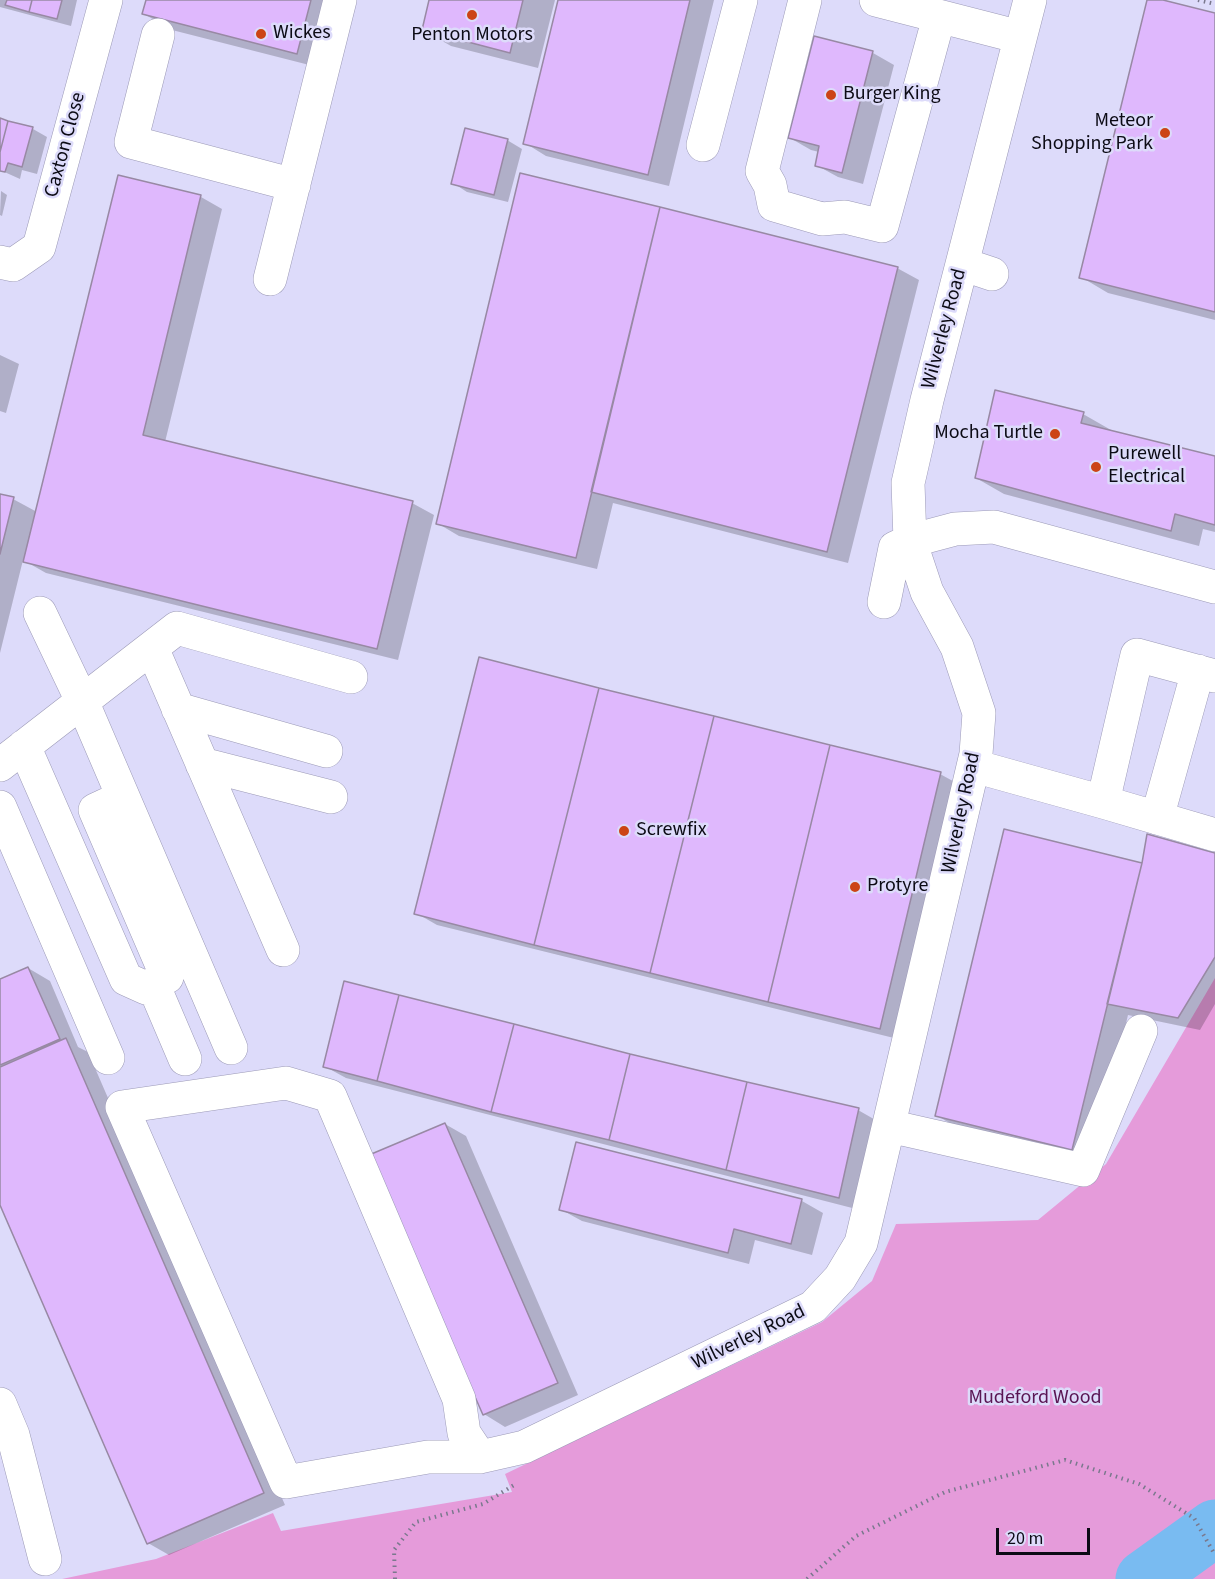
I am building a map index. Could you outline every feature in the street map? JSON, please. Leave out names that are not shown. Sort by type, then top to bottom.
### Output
[{"type":"street","name":"Caxton Close","points":[[0,262],[13,265],[39,247],[106,0]]},
{"type":"street","points":[[270,279],[340,0]]},
{"type":"street","points":[[704,145],[741,0]]},
{"type":"street","points":[[805,0],[762,171],[770,185],[774,205],[822,219],[845,217],[882,226],[939,16]]},
{"type":"street","points":[[876,0],[1020,37]]},
{"type":"street","name":"Wilverley Road","points":[[459,1399],[330,1096],[286,1083],[122,1107],[286,1482],[428,1457],[480,1457],[524,1447],[813,1307],[840,1278],[861,1244],[974,766],[980,713],[957,646],[927,592],[910,541],[908,483],[927,400],[977,269],[1020,37],[1030,0]]},
{"type":"street","points":[[158,34],[132,142],[294,185]]},
{"type":"street","points":[[884,602],[895,548],[910,541],[955,529],[994,527],[1215,587]]},
{"type":"street","points":[[40,613],[82,701],[231,1048]]},
{"type":"street","points":[[123,797],[95,810],[167,977],[146,988],[126,979],[12,756],[177,628],[351,677]]},
{"type":"street","points":[[152,648],[283,950]]},
{"type":"street","points":[[1103,802],[1137,655],[1206,674],[1157,818]]},
{"type":"street","points":[[178,709],[326,751]]},
{"type":"street","points":[[202,764],[331,797]]},
{"type":"street","points":[[974,766],[1215,836]]},
{"type":"street","points":[[0,807],[108,1058]]},
{"type":"street","points":[[153,984],[185,1059]]},
{"type":"street","points":[[889,1126],[1083,1170],[1141,1031]]},
{"type":"street","points":[[428,1457],[459,1399]]},
{"type":"street","points":[[459,1399],[464,1433],[480,1457]]},
{"type":"street","points":[[0,1404],[13,1434],[45,1559]]},
{"type":"path","points":[[1198,0],[1215,4]]},
{"type":"path","points":[[807,1579],[856,1536],[945,1492],[1065,1460],[1139,1484],[1194,1518],[1215,1554]]},
{"type":"path","points":[[395,1579],[394,1550],[416,1522],[483,1504],[518,1482]]},
{"type":"green space","name":"Mudeford Wood","points":[[1215,978],[1215,1579],[62,1579],[156,1559],[273,1513],[281,1531],[512,1492],[505,1474],[822,1322],[872,1281],[896,1224],[1038,1220],[1106,1164]]},
{"type":"building","points":[[7,0],[32,0],[29,12],[5,5]]},
{"type":"building","points":[[32,0],[62,0],[57,19],[29,12]]},
{"type":"building","name":"Wickes","points":[[146,0],[311,0],[297,54],[142,14]]},
{"type":"building","name":"Penton Motors","points":[[429,0],[523,0],[510,53],[422,30]]},
{"type":"building","points":[[558,0],[690,0],[648,175],[523,144]]},
{"type":"building","name":"Meteor Shopping Park","points":[[1147,0],[1163,0],[1215,13],[1215,312],[1079,278]]},
{"type":"building","name":"Burger King","points":[[814,36],[873,51],[842,173],[815,166],[819,146],[788,138]]},
{"type":"building","points":[[0,118],[8,121],[0,152]]},
{"type":"building","points":[[8,121],[33,127],[22,167],[8,163],[5,172],[0,171],[0,152]]},
{"type":"building","points":[[465,128],[508,139],[494,195],[451,184]]},
{"type":"building","points":[[520,173],[660,207],[576,558],[436,524]]},
{"type":"building","points":[[118,175],[201,195],[143,435],[413,501],[377,649],[23,562]]},
{"type":"building","points":[[660,207],[898,267],[827,552],[591,492]]},
{"type":"building","name":"Purewell Electrical","points":[[995,390],[1084,412],[1081,423],[1215,456],[1215,525],[1175,514],[1171,531],[975,478]]},
{"type":"building","points":[[0,494],[14,497],[0,554]]},
{"type":"building","points":[[479,657],[599,688],[534,945],[414,914]]},
{"type":"building","name":"Screwfix","points":[[599,688],[714,716],[650,973],[534,945]]},
{"type":"building","points":[[714,716],[830,745],[768,1002],[650,973]]},
{"type":"building","name":"Protyre","points":[[830,745],[941,772],[880,1029],[768,1002]]},
{"type":"building","points":[[1004,829],[1142,863],[1072,1150],[935,1116]]},
{"type":"building","points":[[1147,834],[1215,853],[1215,957],[1178,1018],[1107,1004]]},
{"type":"building","points":[[28,967],[60,1039],[0,1065],[0,979]]},
{"type":"building","points":[[344,981],[399,995],[377,1081],[323,1067]]},
{"type":"building","points":[[399,995],[514,1024],[491,1112],[377,1081]]},
{"type":"building","points":[[514,1024],[630,1054],[609,1140],[491,1112]]},
{"type":"building","points":[[66,1038],[264,1493],[147,1544],[0,1205],[0,1067]]},
{"type":"building","points":[[630,1054],[747,1082],[726,1170],[609,1140]]},
{"type":"building","points":[[747,1082],[859,1108],[839,1198],[726,1170]]},
{"type":"building","points":[[445,1123],[558,1383],[483,1415],[369,1155]]},
{"type":"building","points":[[576,1142],[802,1199],[791,1244],[734,1229],[728,1253],[559,1210]]},
{"type":"waterway","points":[[1144,1579],[1215,1528]]},
{"type":"place","name":"Penton Motors","points":[[472,15]]},
{"type":"place","name":"Wickes","points":[[261,34]]},
{"type":"place","name":"Burger King","points":[[831,95]]},
{"type":"place","name":"Meteor Shopping Park","points":[[1165,133]]},
{"type":"place","name":"Mocha Turtle","points":[[1055,434]]},
{"type":"place","name":"Purewell Electrical","points":[[1096,467]]},
{"type":"place","name":"Screwfix","points":[[624,831]]},
{"type":"place","name":"Protyre","points":[[855,887]]}]
